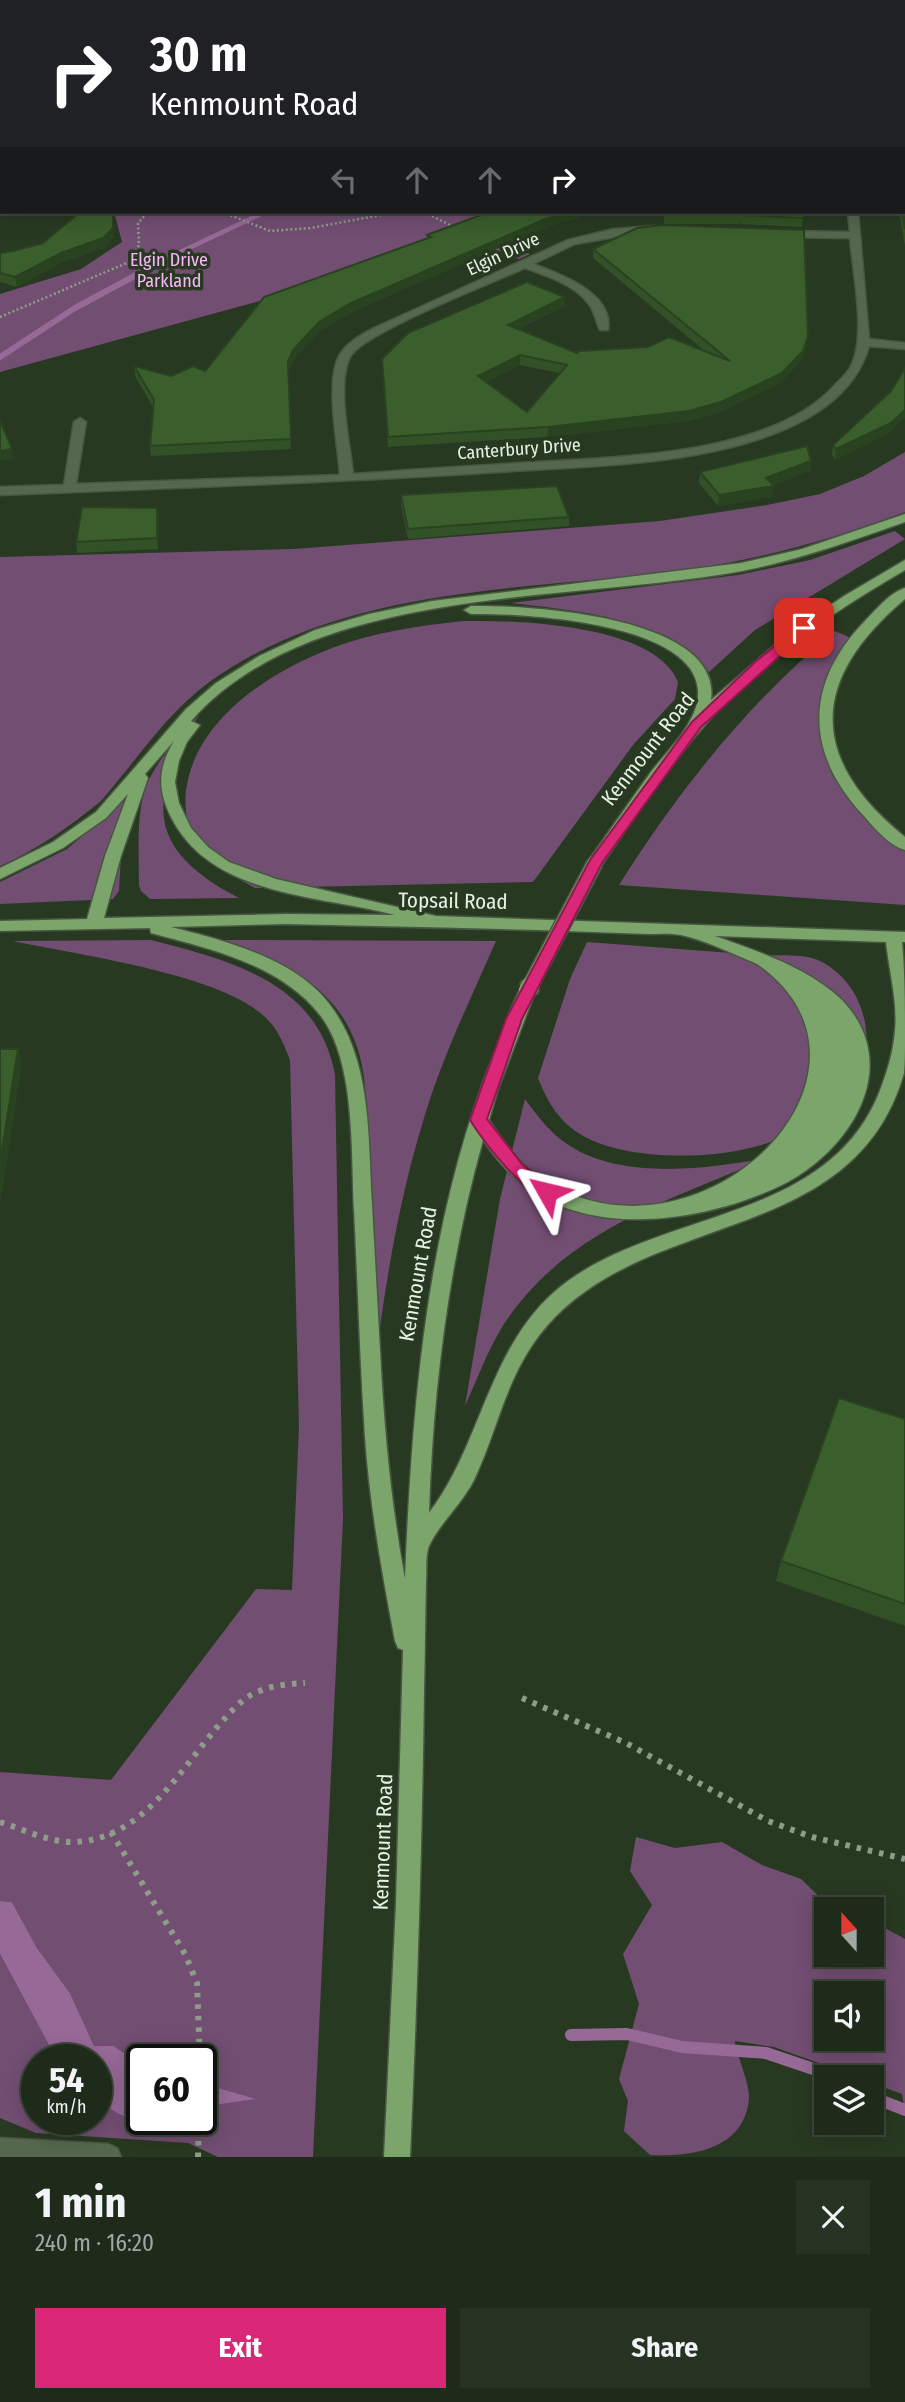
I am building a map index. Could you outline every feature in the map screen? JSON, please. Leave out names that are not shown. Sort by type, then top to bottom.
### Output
[{"type":"main road","points":[[0,874],[49,850],[101,815],[191,712],[220,686],[274,653],[343,625],[441,604],[741,567],[806,552],[905,518]]},
{"type":"main road","name":"Kenmount Road","points":[[397,2157],[411,1823],[419,1456],[432,1348],[454,1217],[479,1120],[501,1054],[528,990],[595,863],[696,725],[791,638],[905,564]]},
{"type":"main road","points":[[905,592],[864,630],[844,655],[830,683],[824,711],[828,746],[846,787],[873,819],[905,845]]},
{"type":"main road","points":[[436,921],[352,899],[274,886],[237,871],[213,857],[185,829],[168,792],[168,776],[173,756],[189,730],[204,713],[242,683],[312,646],[393,621],[480,609],[513,609],[582,618],[634,631],[666,644],[685,656],[703,679],[705,699],[696,725]]},
{"type":"main road","points":[[94,924],[126,816],[147,763]]},
{"type":"main road","name":"Topsail Road","points":[[0,926],[286,919],[678,928],[899,937]]},
{"type":"main road","points":[[137,923],[200,939],[269,969],[317,1002],[332,1020],[341,1040],[352,1083],[361,1174],[378,1471],[413,1676]]},
{"type":"main road","points":[[479,1120],[516,1168],[547,1192],[584,1206],[627,1211],[692,1206],[738,1195],[800,1166],[839,1131],[857,1103],[866,1071],[865,1055],[851,1022],[823,993],[798,977],[678,928]]},
{"type":"main road","points":[[415,1548],[462,1483],[507,1370],[527,1336],[553,1306],[582,1281],[618,1259],[775,1202],[826,1172],[870,1128],[902,1055],[904,1028],[899,937]]},
{"type":"street","name":"Canterbury Drive","points":[[0,491],[70,486],[346,478],[642,458],[698,451],[744,439],[784,425],[826,401],[855,371],[864,342],[853,214]]},
{"type":"street","name":"Elgin Drive","points":[[346,478],[340,388],[342,361],[351,348],[366,337],[525,264],[594,236],[671,229]]},
{"type":"street","points":[[762,233],[854,236]]},
{"type":"street","points":[[525,264],[587,293],[599,308],[604,328]]},
{"type":"street","points":[[864,342],[905,345]]},
{"type":"street","points":[[70,486],[80,422]]},
{"type":"street","points":[[0,2151],[108,2157]]},
{"type":"path","points":[[0,317],[60,289],[125,265],[138,248],[138,223],[146,214]]},
{"type":"path","points":[[229,214],[270,231],[385,214]]},
{"type":"path","points":[[428,214],[460,230]]},
{"type":"path","points":[[0,1822],[69,1842],[96,1840],[157,1800],[240,1703],[257,1691],[276,1684],[305,1684]]},
{"type":"path","points":[[522,1698],[626,1743],[768,1821],[812,1837],[905,1858]]},
{"type":"path","points":[[111,1832],[185,1954],[197,1983],[199,2044]]},
{"type":"path","points":[[198,2135],[198,2157]]},
{"type":"green space","name":"Elgin Drive Parkland","points":[[115,214],[499,214],[466,227],[530,254],[519,259],[452,233],[333,281],[0,372],[0,294],[81,269],[122,242]]},
{"type":"green space","points":[[905,452],[905,512],[847,532],[789,549],[700,568],[430,599],[371,611],[314,628],[260,651],[208,683],[178,709],[101,801],[53,837],[0,866],[0,557],[294,549],[660,521],[820,494],[864,476]]},
{"type":"green space","points":[[895,531],[905,539],[755,630],[709,672],[667,639],[643,628],[591,614],[511,603],[738,575],[810,560]]},
{"type":"green space","points":[[463,621],[548,625],[582,629],[614,637],[642,648],[664,663],[678,682],[675,699],[633,745],[533,882],[255,888],[223,869],[202,850],[189,824],[186,811],[186,791],[192,765],[220,720],[239,702],[284,670],[332,648],[396,630]]},
{"type":"green space","points":[[835,631],[853,639],[826,698],[841,777],[905,836],[905,905],[619,885],[666,815],[717,749],[773,688]]},
{"type":"green space","points":[[199,715],[170,773],[164,797],[164,820],[171,841],[186,861],[208,880],[239,898],[150,899],[141,891],[139,885],[139,830],[145,791],[162,757]]},
{"type":"green space","points":[[124,801],[119,891],[113,899],[0,904],[0,882],[67,849]]},
{"type":"green space","points":[[151,940],[240,967],[291,997],[311,1018],[326,1044],[335,1075],[343,1519],[313,2157],[218,2157],[188,2143],[66,2135],[112,2135],[112,2109],[126,2115],[126,2135],[217,2135],[217,2105],[254,2099],[217,2088],[217,2044],[126,2044],[126,2055],[112,2044],[93,2044],[70,1993],[37,1948],[12,1902],[0,1901],[0,1772],[111,1780],[256,1589],[292,1590],[299,1426],[290,1060],[278,1033],[267,1019],[246,1003],[185,978],[13,941]]},
{"type":"green space","points":[[224,940],[496,941],[446,1054],[421,1126],[397,1227],[375,1364],[365,1086],[360,1056],[350,1030],[337,1009],[320,990],[277,962]]},
{"type":"green space","points":[[587,942],[797,956],[818,960],[842,977],[858,1001],[866,1029],[865,1059],[781,1136],[751,1148],[698,1155],[669,1155],[613,1148],[589,1139],[560,1117],[538,1078],[570,979]]},
{"type":"green space","points":[[525,1099],[545,1125],[563,1141],[591,1157],[615,1164],[640,1168],[693,1168],[767,1158],[622,1221],[558,1264],[530,1291],[504,1324],[465,1406],[500,1199]]},
{"type":"green space","points":[[636,1837],[675,1848],[722,1842],[762,1865],[801,1879],[820,1897],[814,1897],[814,1967],[884,1967],[884,1928],[905,1939],[905,2111],[902,2094],[884,2087],[884,2065],[824,2065],[774,2047],[735,2041],[748,2085],[749,2099],[745,2116],[737,2130],[726,2140],[698,2152],[650,2155],[624,2131],[628,2101],[619,2079],[639,2004],[623,1954],[652,1905],[630,1871]]},
{"type":"green space","points":[[0,1954],[48,2044],[21,2044],[21,2127],[0,2118]]},
{"type":"shaded area","points":[[0,1901],[12,1902],[37,1948],[70,1993],[93,2044],[48,2044],[0,1954]]},
{"type":"shaded area","points":[[112,2046],[126,2055],[126,2117],[112,2109]]},
{"type":"shaded area","points":[[217,2088],[256,2099],[217,2105]]},
{"type":"building","points":[[78,214],[113,214],[113,228],[103,238],[61,253],[15,277],[0,273],[0,253],[43,243]]},
{"type":"building","points":[[484,214],[561,214],[351,303],[319,322],[293,350],[288,362],[291,439],[150,446],[154,400],[134,366],[171,376],[193,366],[205,371],[264,297],[431,237],[427,235]]},
{"type":"building","points":[[739,214],[740,215],[664,215]]},
{"type":"building","points":[[803,214],[804,218],[741,215]]},
{"type":"building","points":[[662,225],[804,230],[808,336],[803,351],[782,373],[721,402],[689,411],[548,427],[388,437],[382,359],[408,333],[527,282],[565,297],[508,325],[577,353],[648,347],[669,337],[730,361],[593,249],[637,228]],"holes":[[[520,355],[567,365],[527,412],[478,376]]]},
{"type":"building","points":[[905,368],[905,410],[891,423],[836,449],[833,445],[891,391]]},
{"type":"building","points":[[0,420],[12,449],[0,451]]},
{"type":"building","points":[[807,446],[811,461],[766,478],[774,486],[719,495],[700,472]]},
{"type":"building","points":[[557,486],[569,517],[408,529],[401,495]]},
{"type":"building","points":[[82,507],[157,508],[157,538],[76,542]]},
{"type":"building","points":[[0,1049],[18,1049],[0,1163]]},
{"type":"building","points":[[839,1398],[905,1419],[905,1604],[781,1561]]},
{"type":"waterway","points":[[172,256],[261,214]]},
{"type":"waterway","points":[[0,357],[75,308],[175,254]]},
{"type":"waterway","points":[[571,2035],[627,2034],[682,2047],[766,2053],[814,2069]]},
{"type":"waterway","points":[[884,2102],[905,2110]]},
{"type":"route","points":[[547,1192],[529,1180],[504,1156],[479,1120],[514,1019],[549,947],[595,863],[636,803],[696,725],[760,664],[804,628]]}]
